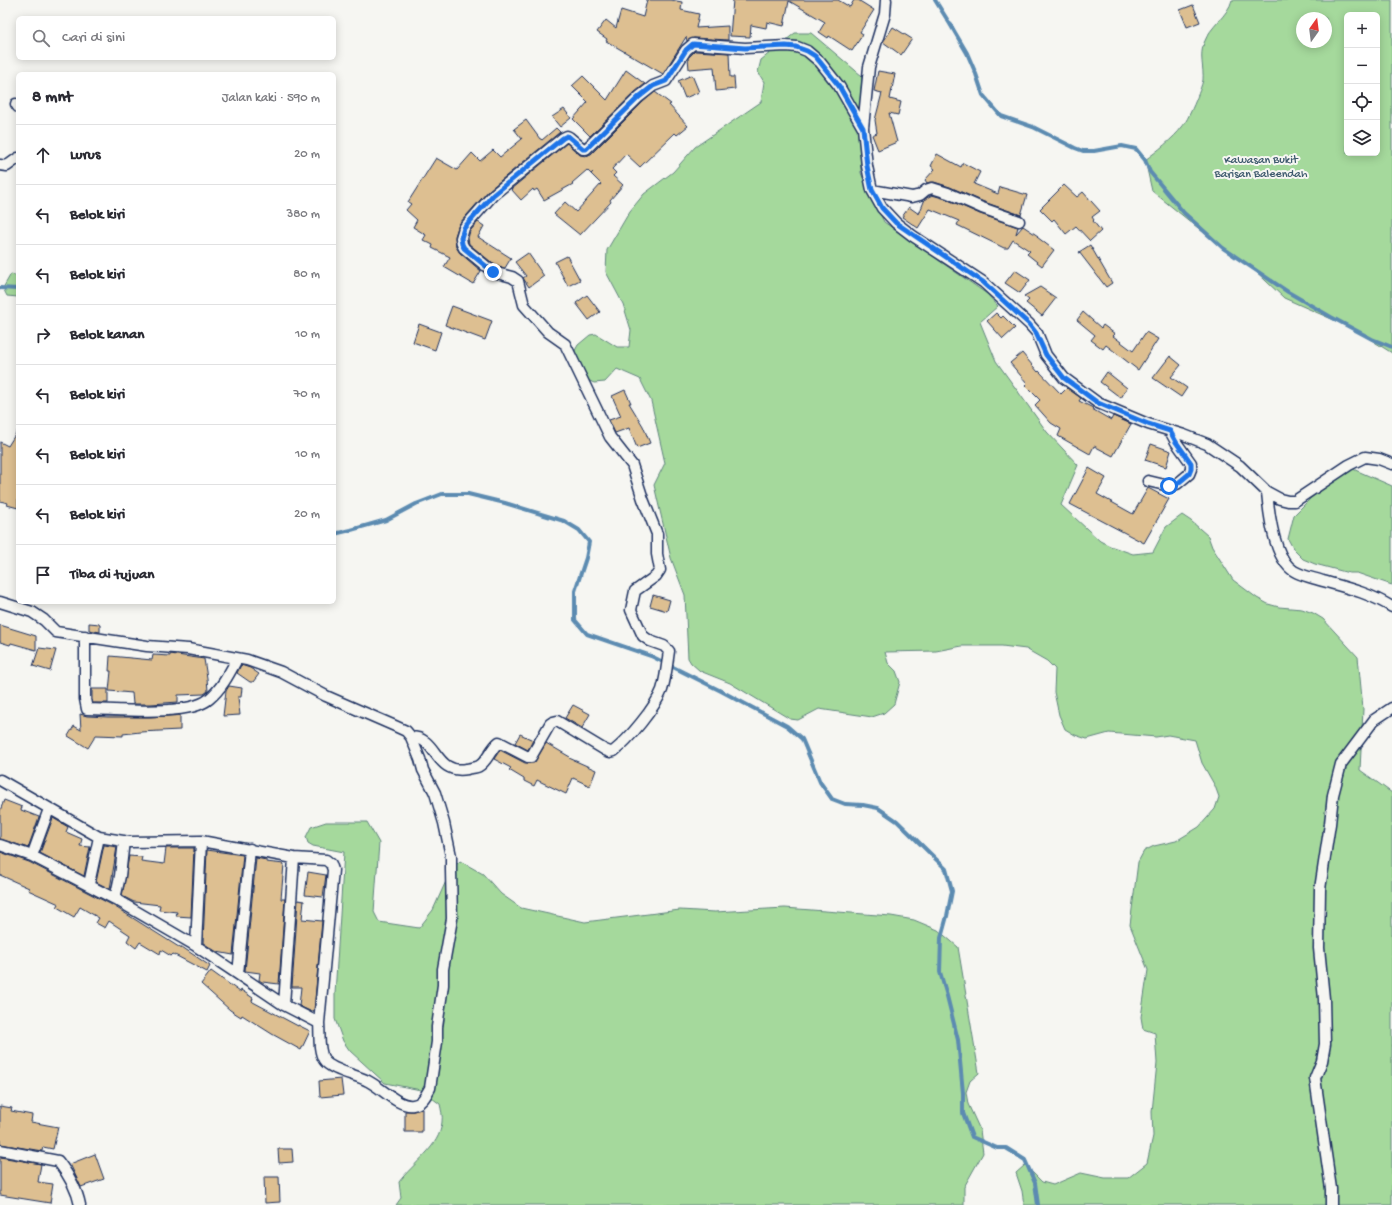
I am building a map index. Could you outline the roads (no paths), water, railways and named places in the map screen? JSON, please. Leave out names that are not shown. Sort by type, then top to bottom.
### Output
[{"type":"street","points":[[886,0],[885,14],[869,68],[863,128],[867,166],[872,190],[882,208],[896,223],[983,282],[1029,324],[1036,333],[1046,355],[1064,378],[1098,403],[1148,424],[1207,444],[1240,466],[1267,492],[1280,499],[1295,501],[1349,465],[1365,458],[1379,459],[1392,464]]},
{"type":"street","points":[[411,738],[418,737],[425,741],[440,761],[454,769],[462,770],[480,766],[499,742],[528,757],[531,757],[550,724],[557,721],[605,750],[610,752],[614,751],[651,710],[660,695],[667,672],[669,651],[664,646],[650,641],[643,636],[631,610],[635,591],[656,576],[660,570],[657,554],[657,534],[643,500],[632,465],[610,437],[565,344],[548,332],[524,305],[518,281],[512,277],[491,271],[464,248],[462,244],[462,233],[464,228],[496,192],[563,138],[567,136],[583,149],[586,149],[639,97],[653,86],[666,81],[686,50],[693,44],[745,48],[786,46],[796,47],[807,51],[815,56],[839,86],[863,128]]},
{"type":"street","points":[[0,165],[7,166],[16,159]]},
{"type":"street","points":[[872,190],[912,198],[932,188],[1019,221]]},
{"type":"street","points":[[1148,481],[1169,486],[1177,484],[1189,474],[1191,463],[1170,431]]},
{"type":"street","points":[[1267,492],[1270,520],[1281,556],[1294,571],[1363,592],[1392,607]]},
{"type":"street","points":[[0,602],[32,612],[44,620],[56,632],[147,646],[188,648],[247,660],[281,672],[326,696],[406,731],[411,738],[423,770],[436,793],[451,856],[452,919],[443,969],[443,984],[437,1027],[437,1042],[430,1088],[420,1104],[406,1105],[396,1100],[369,1081],[328,1065],[323,1059],[320,1051],[319,1023],[333,870],[331,864],[326,860],[294,858],[202,841],[124,841],[100,838],[1,784]]},
{"type":"street","points":[[85,636],[85,700],[88,709],[176,710],[194,707],[208,700],[225,681],[237,659]]},
{"type":"street","points":[[1331,1205],[1331,1189],[1314,1078],[1322,1061],[1325,1044],[1324,999],[1319,948],[1320,889],[1333,795],[1340,764],[1374,720],[1392,708]]},
{"type":"street","points":[[32,856],[49,809]]},
{"type":"street","points":[[89,884],[100,838]]},
{"type":"street","points":[[115,899],[120,876],[124,841]]},
{"type":"street","points":[[196,946],[202,841]]},
{"type":"street","points":[[0,845],[11,847],[32,856],[89,884],[196,946],[284,1005],[319,1023]]},
{"type":"street","points":[[238,974],[250,849]]},
{"type":"street","points":[[284,1005],[294,858]]},
{"type":"street","points":[[0,1150],[58,1162],[68,1173],[80,1205]]},
{"type":"waterway","points":[[935,0],[967,53],[983,95],[1001,116],[1033,127],[1083,151],[1094,151],[1122,146],[1136,149],[1145,160],[1150,172],[1184,213],[1223,248],[1288,292],[1372,339],[1392,347]]},
{"type":"waterway","points":[[0,288],[16,289]]},
{"type":"waterway","points":[[336,534],[386,520],[416,504],[442,494],[468,494],[505,503],[564,521],[579,530],[589,542],[586,558],[575,591],[575,620],[587,634],[651,656],[787,726],[802,739],[820,782],[832,799],[845,804],[878,808],[897,821],[946,869],[952,891],[941,938],[940,972],[958,1040],[963,1093],[963,1113],[972,1137],[997,1148],[1006,1148],[1025,1160],[1035,1183],[1038,1205]]},
{"type":"park label","name":"Kawasan Bukit Barisan Baleendah","points":[[1261,166]]}]
